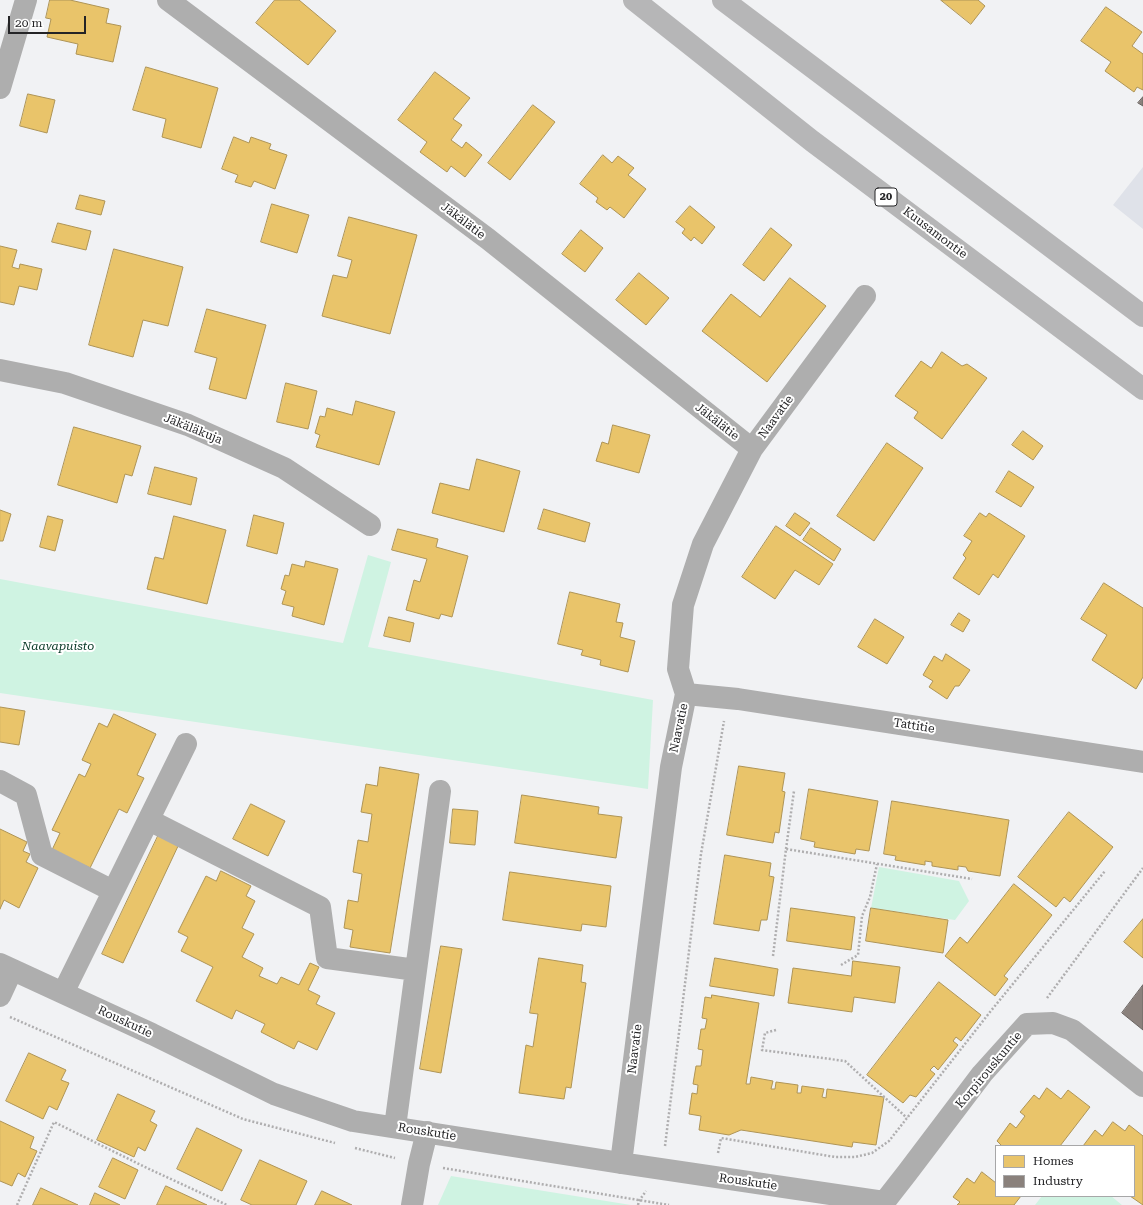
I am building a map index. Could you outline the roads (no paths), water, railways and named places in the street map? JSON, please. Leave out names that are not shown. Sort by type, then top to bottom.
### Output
[{"type":"highway","name":"Kuusamontie","points":[[634,0],[812,141],[1143,389]]},
{"type":"highway","points":[[723,0],[1143,316]]},
{"type":"street","points":[[0,88],[26,0]]},
{"type":"street","name":"Jäkälätie","points":[[168,0],[488,239],[752,450]]},
{"type":"street","name":"Naavatie","points":[[621,1163],[671,767],[686,694],[678,669],[683,604],[703,544],[752,450],[865,296]]},
{"type":"street","name":"Jäkäläkuja","points":[[0,370],[64,383],[188,425],[284,468],[370,525]]},
{"type":"street","name":"Tattitie","points":[[686,694],[738,699],[1143,762]]},
{"type":"street","points":[[63,993],[186,744]]},
{"type":"street","points":[[0,782],[26,795],[42,856],[113,891]]},
{"type":"street","points":[[395,1127],[440,791]]},
{"type":"street","points":[[148,820],[320,907],[327,958],[416,970]]},
{"type":"street","points":[[0,996],[6,967]]},
{"type":"street","name":"Rouskutie","points":[[6,967],[152,1034],[274,1094],[353,1121],[883,1203]]},
{"type":"street","name":"Korpirouskuntie","points":[[883,1203],[908,1173],[982,1074],[1027,1024],[1053,1023],[1072,1030],[1143,1086]]},
{"type":"street","points":[[412,1205],[419,1164],[427,1132]]},
{"type":"park label","name":"Naavapuisto","points":[[58,646]]}]
